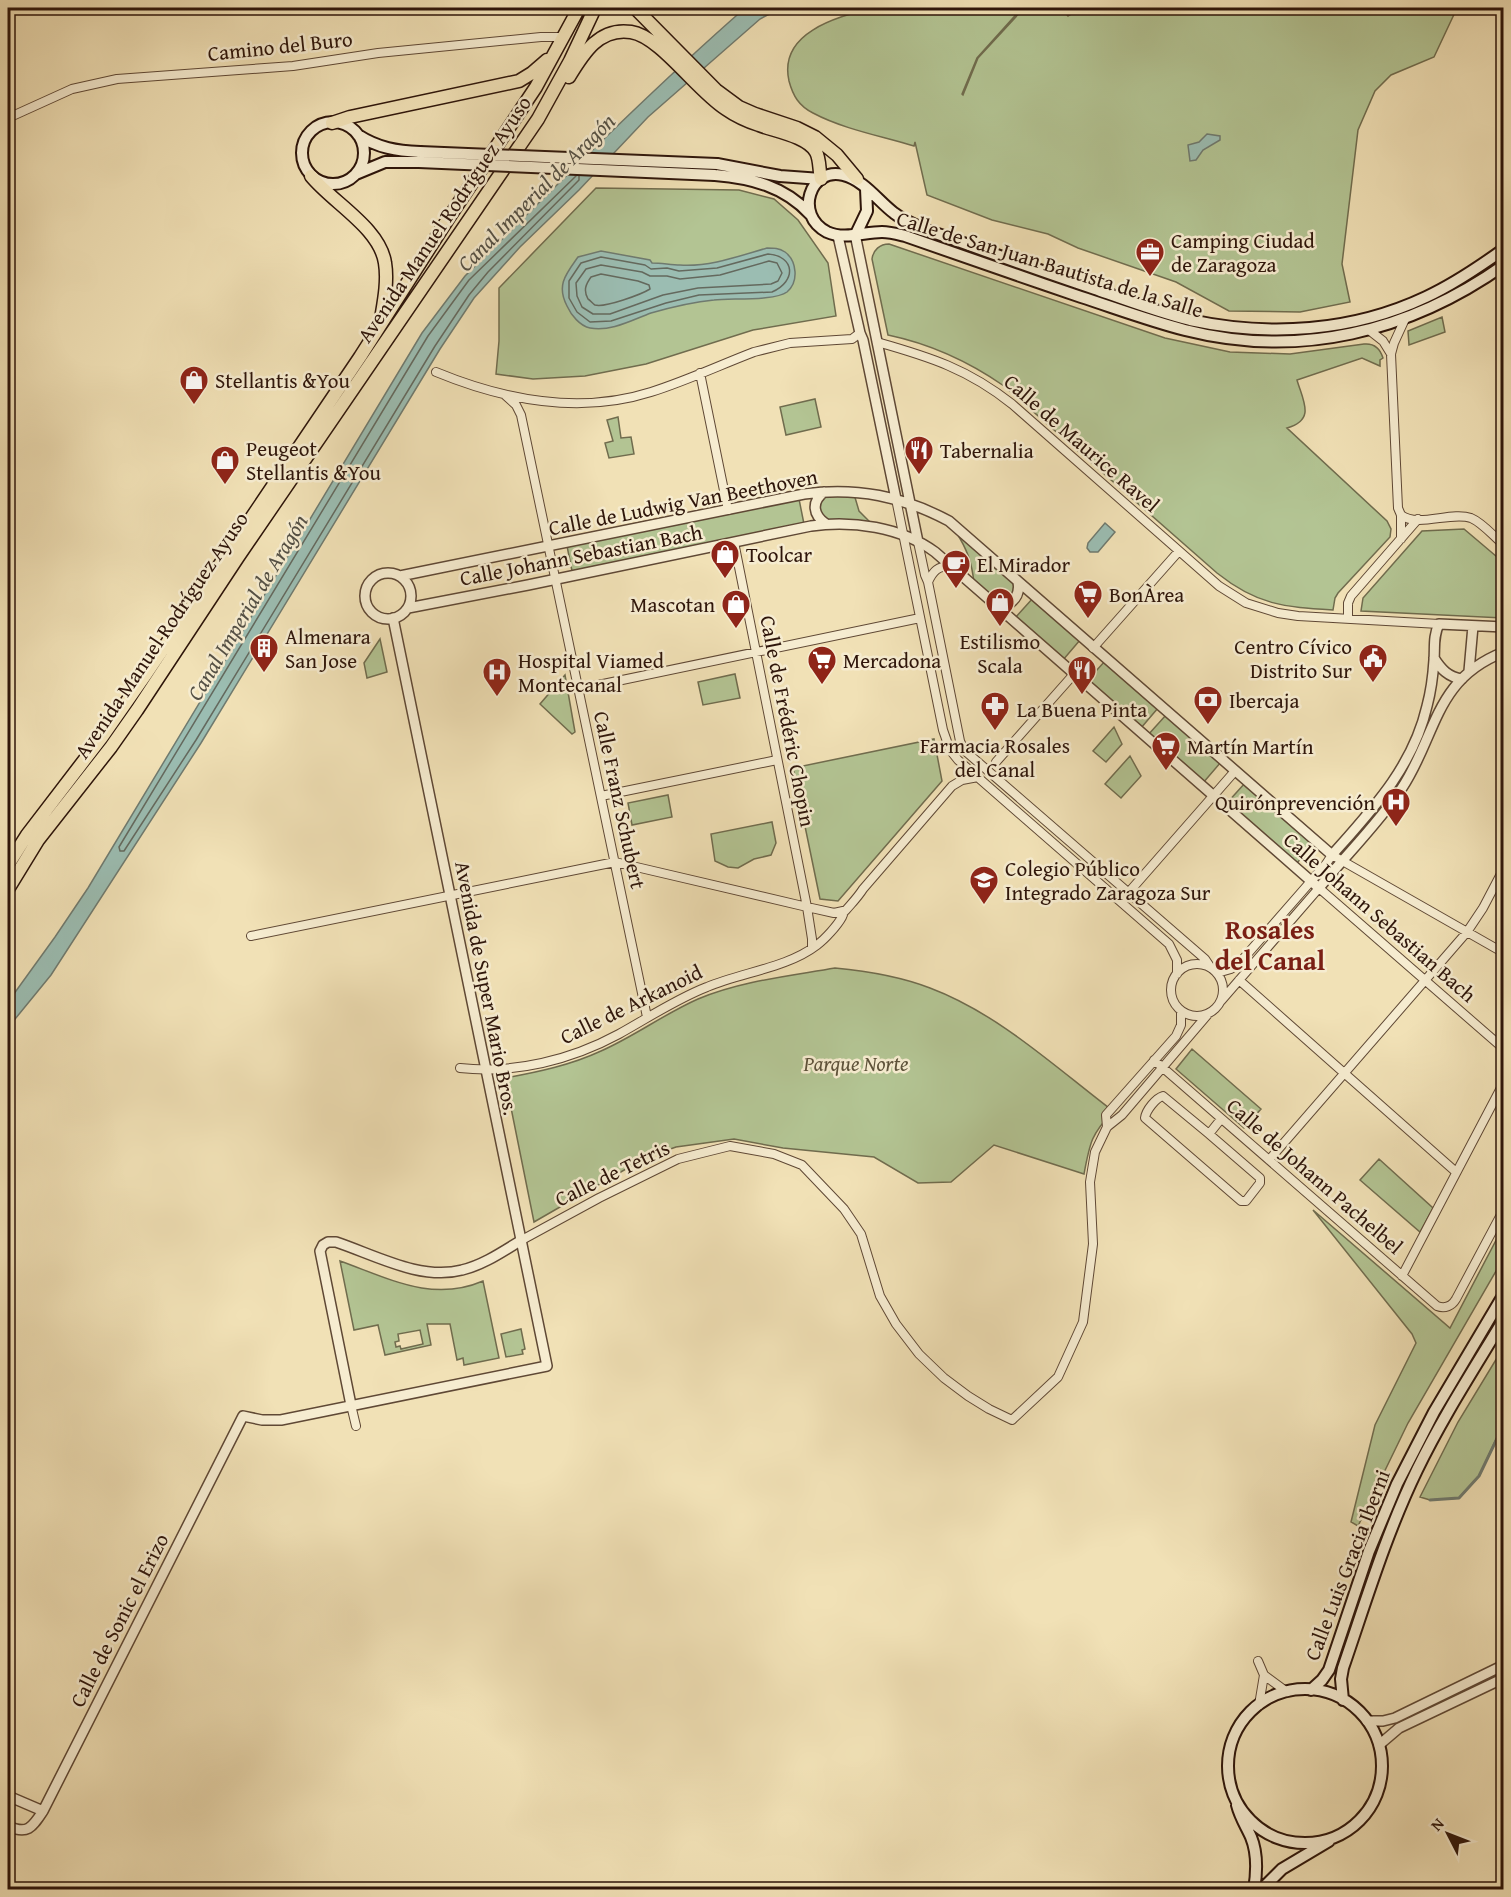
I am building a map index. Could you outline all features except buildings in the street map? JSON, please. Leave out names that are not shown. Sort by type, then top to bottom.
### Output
[{"type":"highway","name":"Avenida Manuel Rodríguez Ayuso","points":[[8,865],[27,835],[102,737],[146,674],[355,365],[536,87],[579,8]]},
{"type":"highway","name":"Avenida Manuel Rodríguez Ayuso","points":[[8,889],[38,840],[137,710],[258,528],[538,119],[570,61],[595,8]]},
{"type":"highway","points":[[635,8],[705,93],[728,105],[757,125],[806,142],[817,153],[818,176]]},
{"type":"highway","points":[[538,119],[594,42],[613,33],[631,32],[665,46]]},
{"type":"highway","points":[[332,123],[350,117],[519,81],[532,74],[556,51]]},
{"type":"highway","points":[[728,105],[797,128],[815,137],[833,151],[856,179]]},
{"type":"highway","points":[[312,176],[369,231],[382,251],[386,272],[380,324]]},
{"type":"main road","points":[[357,134],[364,150],[361,167],[356,174],[349,180],[332,184],[317,180],[312,176],[303,160],[304,142],[315,128],[332,123],[350,128],[374,144],[419,157]]},
{"type":"main road","points":[[356,174],[386,162],[419,157],[716,170],[780,176],[834,174],[856,179],[866,189],[867,211],[856,234],[838,236],[821,228],[794,200],[778,189],[716,170]]},
{"type":"main road","points":[[810,215],[811,191],[818,176]]},
{"type":"main road","name":"Calle de San Juan Bautista de la Salle","points":[[866,189],[903,219],[982,250],[1179,316],[1208,323],[1268,331],[1320,327],[1368,319],[1389,312],[1435,293],[1479,267],[1503,249]]},
{"type":"main road","name":"Calle de San Juan Bautista de la Salle","points":[[856,234],[885,232],[904,236],[1113,308],[1185,330],[1270,342],[1327,338],[1370,330],[1405,319],[1442,303],[1503,265]]},
{"type":"main road","name":"Calle Luis Gracia Iberni","points":[[1311,1690],[1329,1670],[1369,1551],[1408,1461],[1503,1294]]},
{"type":"main road","name":"Calle Luis Gracia Iberni","points":[[1343,1700],[1341,1679],[1343,1668],[1395,1518],[1437,1430],[1503,1319]]},
{"type":"main road","points":[[1254,1890],[1257,1871],[1255,1852],[1228,1779],[1228,1756],[1234,1736],[1240,1724],[1259,1705],[1287,1692],[1311,1690],[1327,1693],[1354,1708],[1367,1721],[1379,1745],[1382,1776],[1373,1804],[1355,1826],[1282,1869],[1261,1890]]},
{"type":"main road","points":[[1237,1805],[1263,1827],[1276,1834],[1305,1841],[1331,1840]]},
{"type":"street","name":"Camino del Buro","points":[[8,118],[72,89],[117,80],[293,66],[378,53],[541,37],[564,37]]},
{"type":"street","points":[[856,234],[909,503],[928,582],[960,741],[964,750],[1205,959],[1223,990],[1221,1001]]},
{"type":"street","points":[[838,236],[863,340],[947,744],[958,760],[1165,940],[1176,954],[1178,967],[1172,993],[1177,1006],[1187,1014],[1198,1016],[1209,1013]]},
{"type":"street","points":[[1401,539],[1391,354],[1405,319]]},
{"type":"street","points":[[1370,330],[1383,341],[1391,354]]},
{"type":"street","points":[[436,372],[471,386],[505,395],[535,401],[586,403],[631,397],[676,383],[770,347],[808,341],[852,339],[860,333]]},
{"type":"street","name":"Calle de Maurice Ravel","points":[[877,342],[938,360],[991,387],[1219,586],[1246,603],[1261,609],[1298,616],[1439,624]]},
{"type":"street","points":[[700,373],[728,510]]},
{"type":"street","name":"Calle Franz Schubert","points":[[505,395],[522,411],[647,1017]]},
{"type":"street","points":[[522,411],[529,403],[535,401]]},
{"type":"street","points":[[824,492],[817,498],[815,507],[819,518],[826,524]]},
{"type":"street","name":"Calle de Ludwig Van Beethoven","points":[[400,576],[795,496],[824,492],[861,492],[909,503],[949,521],[1341,862],[1503,953]]},
{"type":"street","points":[[1401,515],[1407,519],[1467,517],[1473,519],[1503,545]]},
{"type":"street","points":[[1348,619],[1348,603],[1351,596],[1418,519]]},
{"type":"street","name":"Calle Johann Sebastian Bach","points":[[408,608],[826,524],[857,524],[904,536],[932,550],[951,566],[1503,1049]]},
{"type":"street","name":"Calle de Frédéric Chopin","points":[[734,542],[807,907]]},
{"type":"street","points":[[1094,648],[1179,551]]},
{"type":"street","points":[[928,582],[936,570],[942,566],[951,566]]},
{"type":"street","points":[[390,573],[400,576],[411,590],[408,608],[393,618],[381,617],[373,613],[367,605],[366,594],[370,582],[378,575],[390,573]]},
{"type":"street","points":[[994,604],[1007,605],[1014,600],[1019,590],[1018,582]]},
{"type":"street","name":"Avenida de Super Mario Bros.","points":[[351,1405],[547,1366],[393,618]]},
{"type":"street","points":[[579,689],[920,618]]},
{"type":"street","points":[[1107,1127],[1122,1115],[1239,980],[1315,884],[1332,855],[1378,803],[1401,770],[1425,715],[1431,687],[1434,636],[1439,624],[1503,627]]},
{"type":"street","points":[[1470,671],[1473,626]]},
{"type":"street","points":[[1177,974],[1193,964],[1206,966],[1214,971],[1230,969],[1315,884],[1341,862],[1401,790],[1418,759],[1440,707],[1470,671],[1483,661],[1503,652]]},
{"type":"street","points":[[1434,658],[1446,673],[1462,679]]},
{"type":"street","points":[[996,762],[1074,674]]},
{"type":"street","points":[[601,796],[777,760]]},
{"type":"street","points":[[1129,892],[1235,771]]},
{"type":"street","name":"Calle de Arkanoid","points":[[460,1068],[508,1069],[561,1058],[599,1044],[706,987],[786,962],[812,948],[841,919],[843,912],[855,901],[952,786],[962,780],[978,777]]},
{"type":"street","points":[[251,936],[615,862],[834,913],[843,912]]},
{"type":"street","points":[[1269,1160],[1467,932],[1483,908],[1503,868]]},
{"type":"street","points":[[807,907],[812,948]]},
{"type":"street","points":[[1239,980],[1456,1172]]},
{"type":"street","points":[[1107,1127],[1106,1115],[1180,1030],[1181,1011]]},
{"type":"street","name":"Calle de Johann Pachelbel","points":[[1154,1060],[1437,1306],[1446,1307],[1456,1299],[1503,1209]]},
{"type":"street","points":[[1402,1276],[1503,1082]]},
{"type":"street","points":[[1163,1096],[1209,1134],[1260,1178],[1260,1184],[1246,1201],[1241,1201],[1145,1118],[1145,1114],[1159,1097],[1163,1096]]},
{"type":"street","points":[[1209,1134],[1221,1119]]},
{"type":"street","name":"Calle de Tetris","points":[[351,1405],[320,1251],[326,1242],[336,1242],[415,1270],[445,1273],[461,1270],[479,1264],[618,1188],[678,1159],[730,1146],[774,1154],[802,1165],[844,1209],[861,1234],[880,1296],[896,1324],[919,1354],[968,1396],[989,1410],[1012,1420],[1058,1377],[1083,1322],[1093,1244],[1090,1182],[1095,1152],[1107,1127]]},
{"type":"street","points":[[351,1405],[356,1426]]},
{"type":"street","name":"Calle de Sonic el Erizo","points":[[8,1826],[18,1831],[28,1828],[36,1822],[43,1811],[243,1416],[262,1420],[280,1420],[351,1405]]},
{"type":"street","points":[[1258,1661],[1264,1675],[1287,1692]]},
{"type":"street","points":[[1367,1721],[1395,1718],[1503,1665]]},
{"type":"street","points":[[1259,1705],[1264,1675]]},
{"type":"street","points":[[1379,1745],[1399,1728],[1503,1678]]},
{"type":"street","points":[[8,1796],[43,1811]]},
{"type":"green space","points":[[872,8],[1022,8],[977,58],[963,95],[978,58],[1024,8],[1061,8],[1068,16],[1081,8],[1457,8],[1434,57],[1391,75],[1375,91],[1358,130],[1342,264],[1350,302],[1300,312],[1229,311],[1176,282],[1078,248],[1048,234],[992,220],[927,195],[915,142],[914,146],[862,132],[813,113],[797,100],[789,81],[788,64],[793,50],[801,39],[828,22]]},
{"type":"green space","points":[[596,188],[739,190],[774,199],[798,220],[828,263],[836,316],[753,330],[646,364],[585,376],[533,379],[496,374],[499,341],[499,288]]},
{"type":"green space","points":[[889,244],[1165,338],[1230,352],[1290,354],[1364,344],[1374,345],[1383,358],[1380,360],[1380,366],[1362,358],[1297,380],[1304,402],[1304,415],[1296,425],[1287,428],[1387,521],[1391,529],[1390,537],[1338,593],[1333,610],[1272,602],[1258,598],[1231,584],[1004,386],[949,354],[888,335],[872,259],[878,248]]},
{"type":"green space","points":[[1442,317],[1445,332],[1409,345],[1408,331]]},
{"type":"green space","points":[[815,399],[821,427],[786,435],[780,407]]},
{"type":"green space","points":[[618,417],[621,438],[631,437],[634,454],[609,458],[605,443],[613,441],[607,420]]},
{"type":"green space","points":[[854,494],[859,511],[872,524],[827,521],[819,514],[818,504],[823,496]]},
{"type":"green space","points":[[799,499],[804,524],[572,571],[567,546]]},
{"type":"green space","points":[[1464,529],[1503,562],[1503,618],[1361,611],[1363,598],[1422,531]]},
{"type":"green space","points":[[956,532],[1013,583],[1015,591],[1008,601],[998,603],[974,583],[968,556]]},
{"type":"green space","points":[[1033,598],[1080,640],[1063,660],[1015,618]]},
{"type":"green space","points":[[380,639],[387,672],[367,678],[364,663]]},
{"type":"green space","points":[[1105,661],[1158,708],[1141,728],[1087,681]]},
{"type":"green space","points":[[735,674],[740,698],[703,705],[698,682]]},
{"type":"green space","points":[[565,675],[575,732],[572,734],[540,704]]},
{"type":"green space","points":[[1166,715],[1221,762],[1203,783],[1148,735]]},
{"type":"green space","points":[[1114,727],[1122,744],[1106,762],[1093,751]]},
{"type":"green space","points":[[934,739],[942,781],[838,901],[820,899],[793,768]]},
{"type":"green space","points":[[1130,756],[1141,776],[1121,798],[1105,784]]},
{"type":"green space","points":[[1245,783],[1314,844],[1297,863],[1227,803]]},
{"type":"green space","points":[[668,795],[672,817],[632,825],[628,803]]},
{"type":"green space","points":[[772,822],[776,843],[771,855],[754,859],[738,868],[728,867],[715,861],[711,834]]},
{"type":"green space","name":"Parque Norte","points":[[835,968],[895,977],[955,999],[980,1012],[1026,1043],[1113,1111],[1092,1140],[1084,1174],[994,1145],[951,1182],[918,1183],[874,1157],[783,1148],[734,1139],[676,1147],[645,1158],[534,1222],[505,1078],[554,1068],[590,1056],[626,1039],[685,1005],[714,993],[765,980]]},
{"type":"green space","points":[[1192,1049],[1261,1109],[1244,1128],[1176,1069]]},
{"type":"green space","points":[[1379,1159],[1433,1208],[1420,1232],[1360,1180]]},
{"type":"green space","points":[[1313,1210],[1450,1328],[1503,1227],[1503,1259],[1408,1423],[1358,1526],[1351,1522],[1375,1425],[1416,1343],[1412,1334]]},
{"type":"green space","points":[[340,1261],[393,1281],[428,1289],[446,1290],[483,1281],[499,1358],[464,1365],[463,1358],[457,1360],[450,1324],[427,1324],[431,1345],[385,1355],[378,1325],[354,1330]],"holes":[[[420,1330],[423,1344],[401,1349],[400,1346],[396,1347],[395,1342],[399,1341],[398,1334]]]},
{"type":"green space","points":[[521,1329],[525,1349],[522,1350],[523,1354],[506,1357],[501,1334]]},
{"type":"green space","points":[[1503,1348],[1503,1424],[1479,1476],[1459,1498],[1430,1500],[1420,1497],[1458,1422]]},
{"type":"water","name":"Canal Imperial de Aragón","points":[[745,8],[781,8],[760,19],[648,117],[579,190],[520,247],[474,298],[440,349],[201,743],[51,975],[8,1026],[8,1002],[88,888],[422,333],[465,276],[638,106]]},
{"type":"water","points":[[1207,134],[1220,136],[1220,140],[1203,150],[1196,160],[1190,161],[1188,145],[1199,142]]},
{"type":"water","points":[[767,248],[785,252],[792,261],[795,272],[791,288],[773,297],[690,303],[651,313],[614,327],[598,329],[579,323],[571,313],[562,292],[564,280],[578,257],[601,251],[650,260],[652,263],[691,265],[724,260]]},
{"type":"water","points":[[1105,523],[1115,532],[1098,552],[1090,552],[1087,548],[1088,543]]},
{"type":"waterway","points":[[1430,1500],[1459,1498],[1479,1476],[1504,1424]]},
{"type":"place","name":"Camping Ciudad de Zaragoza","points":[[1150,278]]},
{"type":"place","name":"Stellantis &You","points":[[194,406]]},
{"type":"place","name":"Tabernalia","points":[[919,476]]},
{"type":"place","name":"Peugeot Stellantis &You","points":[[225,486]]},
{"type":"place","name":"Toolcar","points":[[725,580]]},
{"type":"place","name":"El Mirador","points":[[956,590]]},
{"type":"place","name":"BonÀrea","points":[[1088,620]]},
{"type":"place","name":"Estilismo Scala","points":[[1000,628]]},
{"type":"place","name":"Mascotan","points":[[736,630]]},
{"type":"place","name":"Almenara San Jose","points":[[264,674]]},
{"type":"place","name":"Centro Cívico Distrito Sur","points":[[1373,684]]},
{"type":"place","name":"Mercadona","points":[[822,686]]},
{"type":"place","name":"La Buena Pinta","points":[[1082,696]]},
{"type":"place","name":"Hospital Viamed Montecanal","points":[[497,698]]},
{"type":"place","name":"Ibercaja","points":[[1208,726]]},
{"type":"place","name":"Farmacia Rosales del Canal","points":[[995,732]]},
{"type":"place","name":"Martín Martín","points":[[1166,772]]},
{"type":"place","name":"Quirónprevención","points":[[1396,828]]},
{"type":"place","name":"Colegio Público Integrado Zaragoza Sur","points":[[984,906]]},
{"type":"district","name":"Rosales del Canal","points":[[1270,944]]}]
